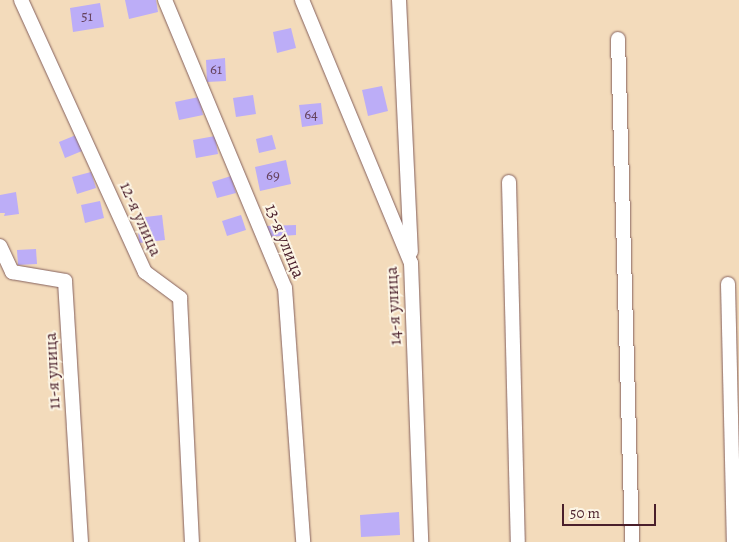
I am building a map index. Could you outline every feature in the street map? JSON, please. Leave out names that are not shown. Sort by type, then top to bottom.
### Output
[{"type":"street","name":"12-я улица","points":[[21,0],[145,272],[180,298],[192,542]]},
{"type":"street","name":"13-я улица","points":[[165,0],[285,288],[303,542]]},
{"type":"street","name":"14-я улица","points":[[302,0],[411,262],[421,542]]},
{"type":"street","points":[[399,0],[411,262]]},
{"type":"street","points":[[618,39],[632,542]]},
{"type":"street","points":[[509,182],[518,542]]},
{"type":"street","name":"11-я улица","points":[[0,246],[12,272],[65,281],[81,542]]},
{"type":"street","points":[[728,284],[734,542]]},
{"type":"building","points":[[125,0],[156,0],[158,12],[129,19]]},
{"type":"building","points":[[100,3],[104,27],[73,32],[70,8]]},
{"type":"building","points":[[291,28],[296,48],[277,53],[273,32]]},
{"type":"building","points":[[225,58],[226,81],[207,82],[206,60]]},
{"type":"building","points":[[382,86],[388,111],[368,116],[362,90]]},
{"type":"building","points":[[253,95],[256,114],[236,117],[233,98]]},
{"type":"building","points":[[199,97],[203,115],[179,120],[175,102]]},
{"type":"building","points":[[321,103],[323,124],[302,127],[299,105]]},
{"type":"building","points":[[76,135],[82,151],[65,158],[59,142]]},
{"type":"building","points":[[272,135],[276,149],[259,153],[256,139]]},
{"type":"building","points":[[215,136],[218,154],[196,158],[193,140]]},
{"type":"building","points":[[286,160],[291,184],[260,191],[255,167]]},
{"type":"building","points":[[91,172],[96,188],[77,194],[72,177]]},
{"type":"building","points":[[231,176],[236,193],[217,198],[212,182]]},
{"type":"building","points":[[16,192],[19,214],[4,216],[5,213],[0,213],[0,195]]},
{"type":"building","points":[[100,201],[104,218],[85,223],[81,205]]},
{"type":"building","points":[[162,215],[165,240],[139,243],[137,218]]},
{"type":"building","points":[[241,215],[246,230],[227,236],[222,221]]},
{"type":"building","points":[[296,225],[296,235],[267,237],[266,226]]},
{"type":"building","points":[[36,249],[37,264],[18,265],[17,250]]},
{"type":"building","points":[[399,512],[400,535],[361,537],[360,515]]}]
